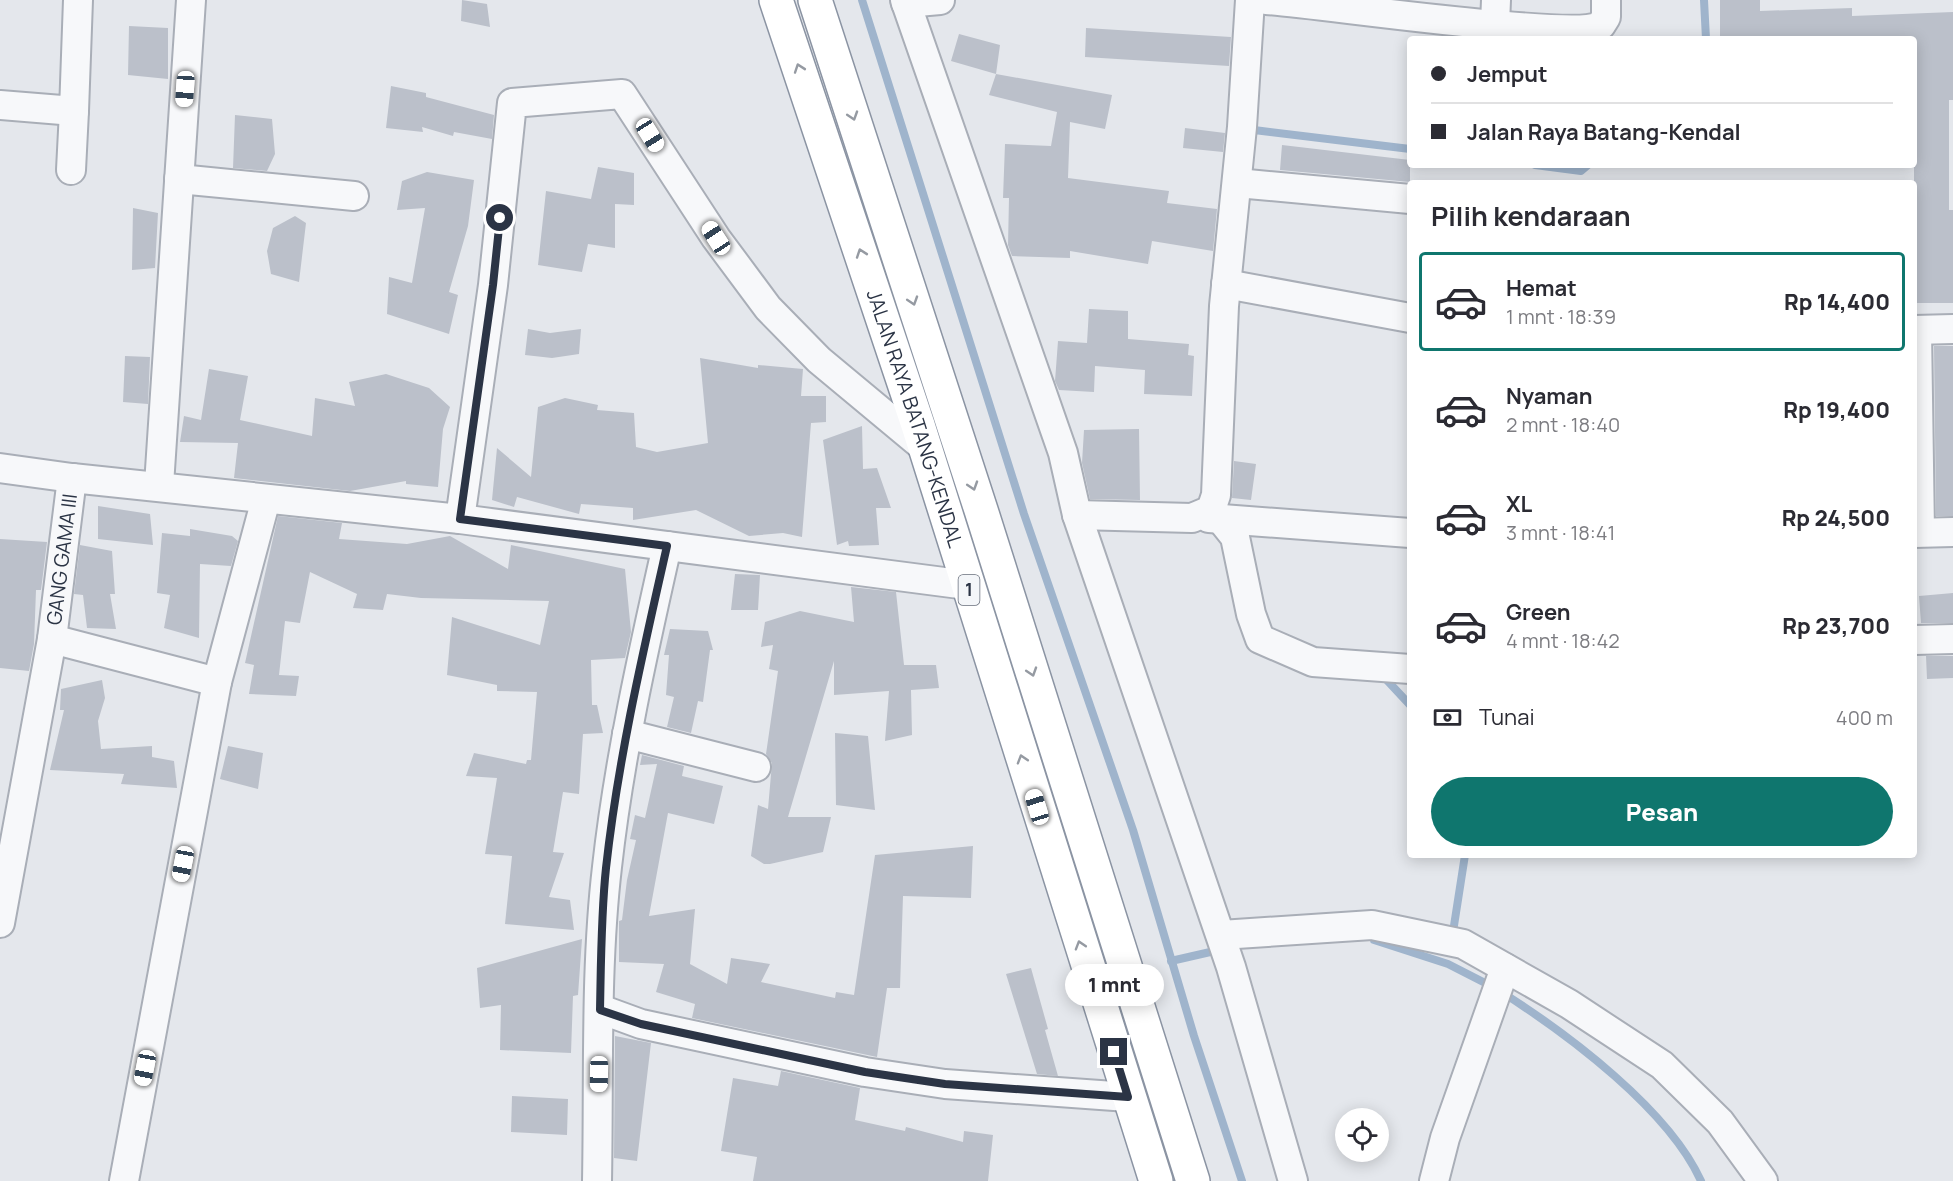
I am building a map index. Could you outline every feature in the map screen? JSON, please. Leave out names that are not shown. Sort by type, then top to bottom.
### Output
[{"type":"highway","name":"JALAN RAYA BATANG-KENDAL","points":[[776,0],[926,449],[1156,1181]]},
{"type":"highway","name":"JALAN RAYA BATANG-KENDAL","points":[[815,0],[981,510],[1193,1181]]},
{"type":"street","points":[[71,170],[78,0]]},
{"type":"street","points":[[159,486],[191,0]]},
{"type":"street","points":[[940,0],[905,2],[1063,453],[1077,515],[1225,948],[1293,1181]]},
{"type":"street","points":[[1206,518],[1216,495],[1226,284],[1237,183],[1250,0]]},
{"type":"street","points":[[1266,0],[1496,12],[1595,29],[1606,17],[1606,0]]},
{"type":"street","points":[[460,519],[493,285],[512,103],[622,94],[716,238],[768,308],[819,360],[926,449]]},
{"type":"street","points":[[0,105],[75,111]]},
{"type":"street","points":[[179,179],[354,196]]},
{"type":"street","points":[[1237,183],[1407,199]]},
{"type":"street","points":[[1226,284],[1407,317]]},
{"type":"street","points":[[1917,330],[1953,329]]},
{"type":"street","points":[[0,468],[72,478],[460,519],[967,585]]},
{"type":"street","name":"GANG GAMA III","points":[[0,923],[51,639],[72,478]]},
{"type":"street","points":[[124,1181],[217,682],[266,499]]},
{"type":"street","points":[[1077,515],[1206,518],[1407,533]]},
{"type":"street","points":[[1206,518],[1235,537],[1251,614],[1260,639],[1313,662],[1407,669]]},
{"type":"street","points":[[1917,532],[1953,532]]},
{"type":"street","points":[[597,1181],[600,1010],[606,869],[627,734],[667,546]]},
{"type":"street","points":[[51,639],[217,682]]},
{"type":"street","points":[[1917,640],[1953,639]]},
{"type":"street","points":[[627,734],[756,767]]},
{"type":"street","points":[[1225,948],[1372,925],[1463,944],[1503,974],[1569,1004],[1662,1065],[1720,1122],[1763,1181]]},
{"type":"street","points":[[1434,1181],[1445,1138],[1503,974]]},
{"type":"street","points":[[600,1010],[641,1024],[865,1072],[945,1084],[1128,1097]]},
{"type":"building","points":[[462,0],[487,4],[490,27],[461,21]]},
{"type":"building","points":[[1720,0],[1760,0],[1760,11],[1852,8],[1852,16],[1953,12],[1953,100],[1949,100],[1949,210],[1953,210],[1953,303],[1917,303],[1917,180],[1914,180],[1914,168],[1917,168],[1917,36],[1720,36]]},
{"type":"building","points":[[129,26],[168,28],[168,79],[128,75]]},
{"type":"building","points":[[1086,28],[1231,37],[1229,66],[1085,57]]},
{"type":"building","points":[[959,34],[1000,45],[996,74],[951,61]]},
{"type":"building","points":[[996,74],[1112,95],[1105,129],[1070,122],[1068,178],[1169,191],[1167,203],[1217,209],[1213,251],[1152,241],[1148,264],[1070,251],[1070,258],[1012,256],[1008,245],[1009,198],[1003,198],[1005,144],[1051,146],[1057,112],[989,95]]},
{"type":"building","points":[[391,86],[426,93],[426,97],[494,115],[492,139],[454,132],[453,136],[422,127],[423,132],[386,128]]},
{"type":"building","points":[[235,115],[272,119],[275,154],[267,171],[233,168]]},
{"type":"building","points":[[1185,128],[1225,133],[1223,152],[1183,148]]},
{"type":"building","points":[[1282,145],[1407,160],[1410,180],[1407,182],[1280,170]]},
{"type":"building","points":[[598,167],[634,173],[634,205],[615,204],[615,248],[588,244],[582,272],[538,265],[546,191],[591,199]]},
{"type":"building","points":[[427,172],[474,180],[468,226],[449,292],[458,295],[449,334],[387,314],[389,277],[412,283],[425,208],[397,210],[402,181]]},
{"type":"building","points":[[133,208],[158,213],[155,268],[132,270]]},
{"type":"building","points":[[295,216],[306,223],[299,282],[271,274],[267,251],[273,228]]},
{"type":"building","points":[[1089,309],[1128,311],[1128,339],[1189,344],[1188,355],[1194,356],[1192,396],[1144,394],[1145,370],[1095,366],[1094,392],[1059,390],[1055,381],[1058,341],[1087,343]]},
{"type":"building","points":[[528,329],[550,333],[581,329],[579,354],[552,358],[525,355]]},
{"type":"building","points":[[1934,346],[1953,346],[1953,516],[1936,516]]},
{"type":"building","points":[[125,356],[150,357],[148,404],[123,402]]},
{"type":"building","points":[[700,358],[758,368],[758,365],[803,369],[801,396],[826,396],[826,422],[811,423],[802,537],[783,533],[749,536],[696,510],[633,520],[633,508],[581,504],[579,514],[517,497],[514,507],[492,500],[497,448],[531,477],[538,407],[565,398],[598,405],[597,410],[634,413],[636,447],[657,452],[708,443]]},
{"type":"building","points":[[209,369],[248,376],[240,420],[312,436],[315,398],[355,406],[349,382],[386,374],[429,388],[450,407],[443,429],[438,487],[406,484],[406,481],[350,491],[234,478],[238,443],[180,442],[184,416],[201,420]]},
{"type":"building","points":[[862,426],[863,469],[877,468],[891,508],[876,508],[879,545],[849,546],[848,541],[837,545],[823,440]]},
{"type":"building","points":[[1139,429],[1140,500],[1090,499],[1082,463],[1084,430]]},
{"type":"building","points":[[1234,461],[1256,464],[1251,500],[1232,498]]},
{"type":"building","points":[[98,506],[150,514],[153,545],[98,539]]},
{"type":"building","points":[[278,516],[342,523],[339,539],[407,544],[450,536],[508,569],[511,545],[625,569],[631,632],[625,658],[591,660],[592,705],[597,705],[603,733],[583,734],[579,794],[563,792],[553,852],[564,853],[549,897],[570,900],[574,930],[505,924],[512,856],[485,854],[497,778],[466,776],[474,753],[526,764],[527,760],[531,760],[537,692],[497,691],[497,685],[447,675],[452,617],[540,645],[549,601],[421,598],[387,594],[383,610],[353,608],[357,594],[310,572],[300,623],[285,621],[279,675],[299,676],[296,696],[249,694],[254,665],[245,663]]},
{"type":"building","points":[[190,529],[232,536],[238,541],[231,566],[200,564],[199,638],[164,628],[170,595],[157,593],[162,533],[190,536]]},
{"type":"building","points":[[0,539],[47,542],[41,590],[36,590],[34,644],[29,671],[0,668]]},
{"type":"building","points":[[80,545],[112,551],[115,594],[110,594],[116,629],[87,628],[83,595],[74,594]]},
{"type":"building","points":[[735,574],[760,575],[758,610],[731,610]]},
{"type":"building","points":[[851,587],[896,592],[904,665],[936,665],[939,688],[911,690],[912,735],[885,741],[889,691],[834,695],[834,661],[788,817],[831,817],[823,852],[764,864],[751,856],[758,805],[768,809],[772,763],[766,754],[778,671],[769,669],[773,645],[761,647],[765,622],[800,611],[854,622]]},
{"type":"building","points":[[1953,593],[1953,623],[1921,623],[1919,596]]},
{"type":"building","points":[[670,629],[708,631],[713,650],[710,650],[703,702],[698,701],[691,733],[667,727],[674,697],[666,695],[669,655],[664,655]]},
{"type":"building","points":[[1926,656],[1953,656],[1953,678],[1927,679]]},
{"type":"building","points":[[102,680],[105,698],[98,721],[101,749],[152,746],[152,757],[174,761],[177,788],[121,784],[124,774],[50,770],[64,710],[60,710],[61,689]]},
{"type":"building","points":[[835,733],[868,736],[875,810],[836,805]]},
{"type":"building","points":[[228,746],[263,753],[258,789],[220,779]]},
{"type":"building","points":[[642,755],[684,766],[682,776],[723,786],[714,824],[668,813],[649,916],[695,909],[690,964],[727,984],[731,958],[770,964],[761,982],[835,998],[836,992],[854,995],[875,855],[973,846],[971,898],[903,896],[900,988],[887,988],[877,1057],[692,1018],[695,1004],[656,992],[664,964],[619,962],[619,921],[622,920],[627,880],[636,840],[630,839],[635,815],[645,818],[657,764],[640,765]]},
{"type":"building","points":[[582,939],[578,995],[573,996],[571,1053],[500,1050],[501,1005],[480,1008],[477,968]]},
{"type":"building","points":[[1031,968],[1058,1076],[1037,1074],[1006,974]]},
{"type":"building","points":[[615,1036],[651,1043],[637,1161],[614,1158]]},
{"type":"building","points":[[781,1071],[860,1088],[855,1120],[905,1131],[906,1127],[963,1142],[964,1131],[993,1135],[988,1181],[753,1181],[757,1157],[721,1151],[733,1078],[778,1086]]},
{"type":"building","points":[[512,1096],[568,1099],[567,1135],[511,1132]]},
{"type":"waterway","points":[[862,0],[1024,514],[1133,830],[1194,1036],[1242,1181]]},
{"type":"waterway","points":[[1704,0],[1706,36]]},
{"type":"waterway","points":[[1253,135],[1254,130],[1407,149]]},
{"type":"waterway","points":[[1558,168],[1581,171],[1584,168]]},
{"type":"waterway","points":[[1383,676],[1407,702]]},
{"type":"waterway","points":[[1453,932],[1465,858]]},
{"type":"waterway","points":[[1374,940],[1448,964],[1493,987]]},
{"type":"waterway","points":[[1171,961],[1219,950]]},
{"type":"waterway","points":[[1503,993],[1586,1052],[1642,1101],[1686,1154],[1701,1181]]},
{"type":"route","points":[[500,218],[493,285],[460,519],[667,546],[641,661],[618,784],[606,869],[600,1010],[641,1024],[865,1072],[945,1084],[1128,1097],[1114,1052]]}]
